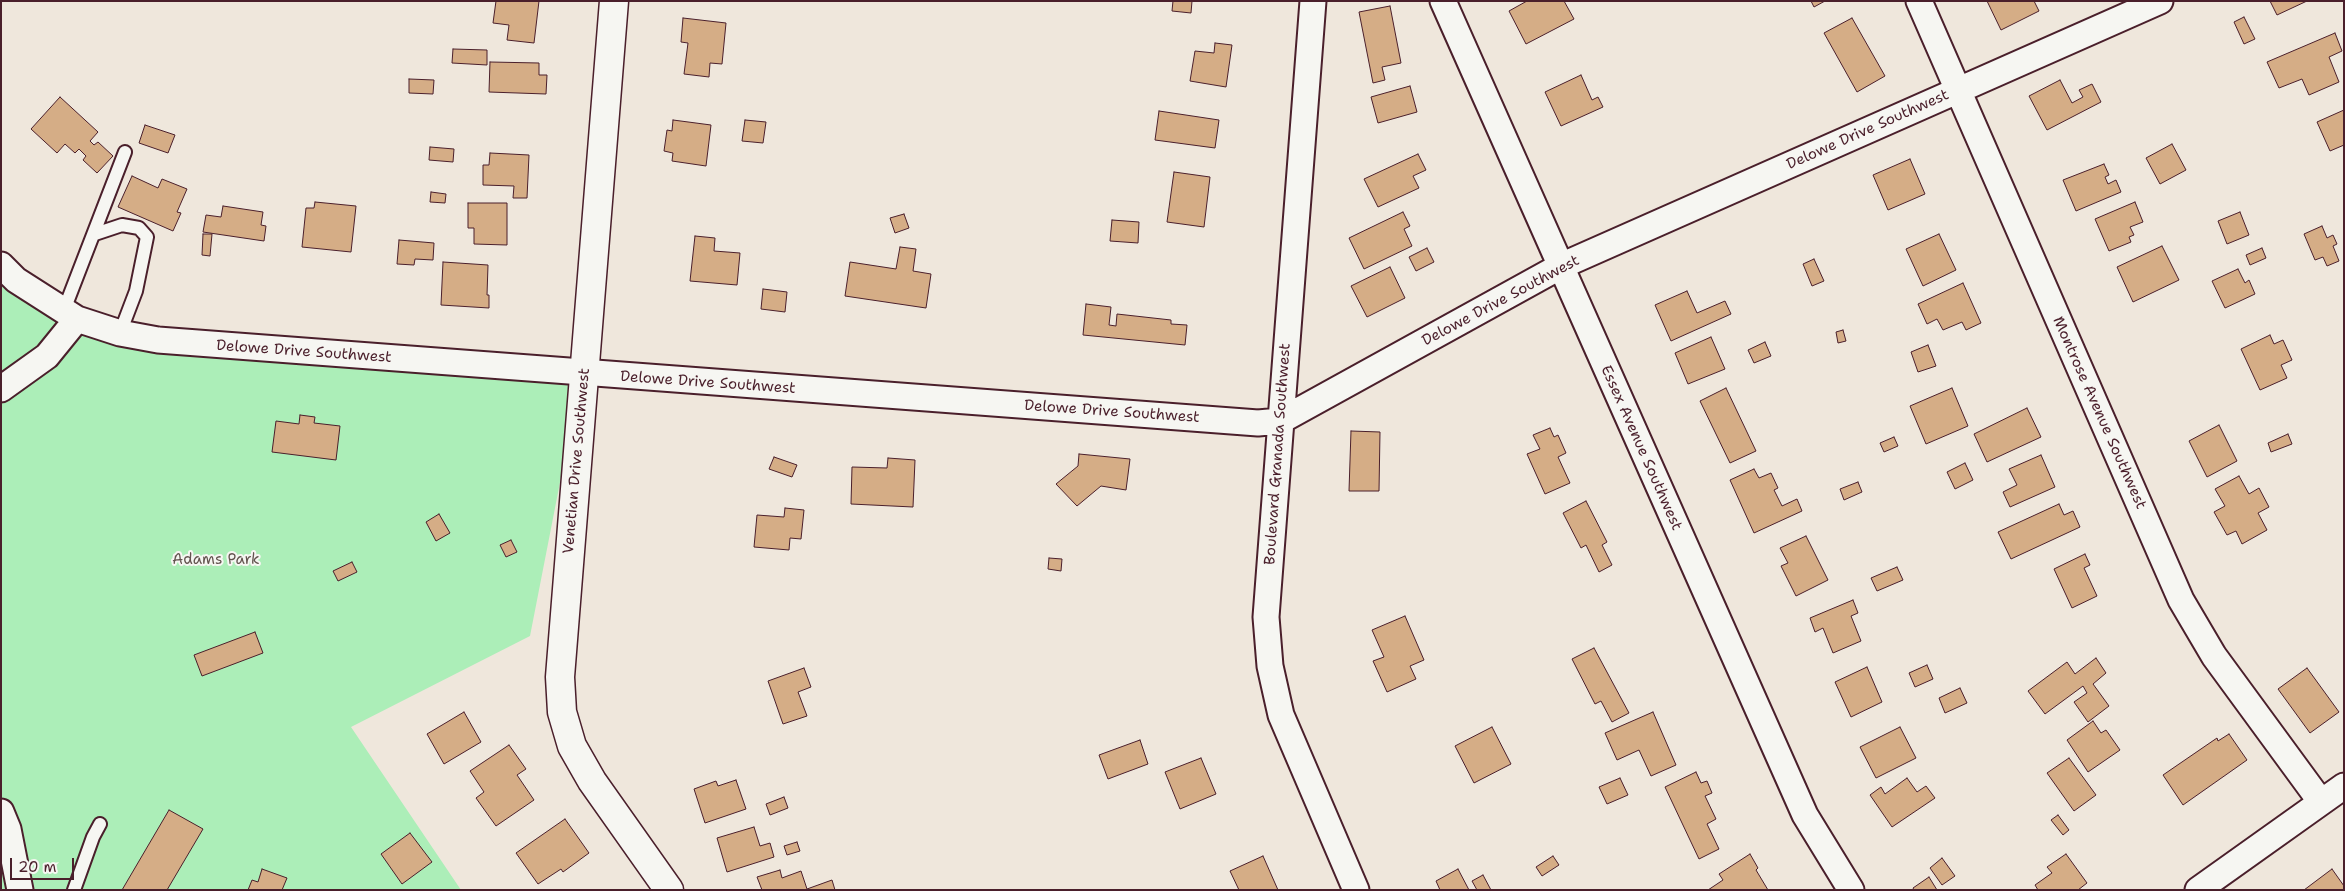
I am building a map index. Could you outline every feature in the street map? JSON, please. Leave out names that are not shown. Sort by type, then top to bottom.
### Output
[{"type":"street","name":"Venetian Drive Southwest","points":[[614,1],[560,677],[562,712],[572,746],[592,781],[669,890]]},
{"type":"street","name":"Boulevard Granada Southwest","points":[[1313,1],[1266,617],[1270,666],[1281,715],[1356,890]]},
{"type":"street","name":"Essex Avenue Southwest","points":[[1444,1],[1804,816],[1851,890]]},
{"type":"street","name":"Montrose Avenue Southwest","points":[[1919,1],[2180,600],[2214,656],[2321,802]]},
{"type":"street","name":"Delowe Drive Southwest","points":[[1,265],[16,280],[70,314],[120,333],[158,340],[584,374],[1258,423],[1280,421],[1560,266],[2160,1]]},
{"type":"street","points":[[1,389],[46,356],[70,314]]},
{"type":"street","points":[[2198,890],[2344,786]]},
{"type":"street","points":[[1,812],[8,829],[20,890]]},
{"type":"lane","points":[[70,314],[95,234],[125,152]]},
{"type":"lane","points":[[95,234],[122,226],[139,228],[146,237],[136,291],[120,333]]},
{"type":"lane","points":[[74,890],[93,836],[100,824]]},
{"type":"green space","name":"Adams Park","points":[[1,262],[83,329],[579,385],[530,636],[351,727],[461,890],[1,890]]},
{"type":"building","points":[[496,1],[539,1],[534,43],[507,40],[509,25],[493,23]]},
{"type":"building","points":[[1173,1],[1192,1],[1191,13],[1172,11]]},
{"type":"building","points":[[1527,1],[1564,1],[1574,19],[1526,44],[1509,11]]},
{"type":"building","points":[[1811,1],[1825,1],[1814,7]]},
{"type":"building","points":[[1987,1],[2034,1],[2039,11],[2001,30]]},
{"type":"building","points":[[2270,1],[2307,1],[2277,15]]},
{"type":"building","points":[[1390,6],[1401,63],[1382,67],[1385,80],[1373,83],[1359,12]]},
{"type":"building","points":[[2244,17],[2255,39],[2244,44],[2234,22]]},
{"type":"building","points":[[683,18],[726,23],[722,64],[710,63],[709,77],[684,74],[688,43],[681,42]]},
{"type":"building","points":[[1852,18],[1885,76],[1857,92],[1824,33]]},
{"type":"building","points":[[2335,33],[2342,51],[2329,57],[2339,82],[2309,95],[2302,79],[2279,88],[2267,62]]},
{"type":"building","points":[[1215,43],[1232,45],[1226,87],[1190,81],[1195,51],[1214,53]]},
{"type":"building","points":[[453,49],[487,50],[487,65],[452,63]]},
{"type":"building","points":[[490,62],[539,63],[539,75],[547,75],[546,94],[489,92]]},
{"type":"building","points":[[1581,75],[1592,100],[1598,97],[1603,107],[1561,126],[1545,92]]},
{"type":"building","points":[[409,79],[434,80],[433,94],[409,93]]},
{"type":"building","points":[[2060,80],[2072,103],[2083,97],[2079,90],[2092,84],[2101,102],[2047,130],[2029,96]]},
{"type":"building","points":[[1410,86],[1417,112],[1378,123],[1371,97]]},
{"type":"building","points":[[60,97],[98,132],[90,141],[94,145],[98,142],[113,156],[97,173],[83,160],[86,156],[79,149],[75,153],[65,144],[57,153],[31,129]]},
{"type":"building","points":[[2344,110],[2344,145],[2330,151],[2317,122]]},
{"type":"building","points":[[1159,111],[1219,120],[1215,148],[1155,140]]},
{"type":"building","points":[[673,120],[711,125],[706,166],[672,161],[673,153],[664,151],[667,130],[672,131]]},
{"type":"building","points":[[745,120],[766,122],[763,143],[742,141]]},
{"type":"building","points":[[145,125],[175,135],[168,153],[139,143]]},
{"type":"building","points":[[2172,144],[2186,170],[2160,184],[2146,158]]},
{"type":"building","points":[[430,147],[454,149],[453,162],[429,160]]},
{"type":"building","points":[[490,153],[529,155],[527,198],[513,198],[514,186],[483,185],[483,165],[489,165]]},
{"type":"building","points":[[1418,154],[1426,170],[1413,176],[1419,188],[1378,207],[1364,179]]},
{"type":"building","points":[[1910,159],[1925,194],[1888,210],[1873,175]]},
{"type":"building","points":[[2104,164],[2109,175],[2105,177],[2108,184],[2116,180],[2121,192],[2076,211],[2063,180]]},
{"type":"building","points":[[1174,172],[1210,177],[1204,227],[1167,222]]},
{"type":"building","points":[[132,176],[158,188],[162,179],[187,189],[177,212],[181,213],[173,231],[118,207]]},
{"type":"building","points":[[431,192],[446,194],[445,203],[430,202]]},
{"type":"building","points":[[315,202],[356,206],[351,252],[302,247],[306,208],[314,208]]},
{"type":"building","points":[[2135,202],[2143,222],[2130,227],[2134,235],[2129,237],[2131,242],[2109,251],[2095,219]]},
{"type":"building","points":[[468,203],[507,203],[507,245],[474,244],[474,228],[468,228]]},
{"type":"building","points":[[223,206],[263,212],[261,225],[266,226],[264,241],[203,232],[206,215],[221,217]]},
{"type":"building","points":[[1403,212],[1410,226],[1404,229],[1412,246],[1364,269],[1349,238]]},
{"type":"building","points":[[2240,212],[2249,235],[2227,244],[2218,221]]},
{"type":"building","points":[[904,214],[909,228],[895,233],[890,218]]},
{"type":"building","points":[[1112,220],[1139,222],[1138,243],[1110,241]]},
{"type":"building","points":[[2322,226],[2327,238],[2333,235],[2337,244],[2333,246],[2339,261],[2327,266],[2323,257],[2315,260],[2304,234]]},
{"type":"building","points":[[203,234],[212,234],[210,256],[202,255]]},
{"type":"building","points":[[1939,234],[1956,270],[1923,286],[1906,249]]},
{"type":"building","points":[[695,236],[715,238],[714,251],[740,253],[737,285],[690,281]]},
{"type":"building","points":[[399,240],[434,243],[433,260],[415,259],[414,265],[397,264]]},
{"type":"building","points":[[2162,246],[2179,280],[2133,302],[2117,267]]},
{"type":"building","points":[[900,247],[916,249],[913,271],[931,274],[926,308],[845,296],[850,262],[896,269]]},
{"type":"building","points":[[1427,248],[1434,262],[1416,271],[1409,257]]},
{"type":"building","points":[[2262,248],[2266,258],[2250,265],[2246,255]]},
{"type":"building","points":[[1814,259],[1824,281],[1812,286],[1803,264]]},
{"type":"building","points":[[443,262],[488,265],[487,295],[489,295],[489,308],[441,305]]},
{"type":"building","points":[[1390,267],[1405,298],[1367,317],[1351,286]]},
{"type":"building","points":[[2238,269],[2245,283],[2249,280],[2255,294],[2225,308],[2212,281]]},
{"type":"building","points":[[1963,283],[1981,323],[1966,330],[1962,322],[1943,330],[1937,319],[1927,324],[1918,304]]},
{"type":"building","points":[[763,289],[787,292],[785,312],[761,309]]},
{"type":"building","points":[[1687,291],[1697,313],[1725,301],[1731,314],[1671,341],[1655,305]]},
{"type":"building","points":[[1086,304],[1111,307],[1109,325],[1116,326],[1117,314],[1171,320],[1171,324],[1187,325],[1185,345],[1083,335]]},
{"type":"building","points":[[1843,330],[1846,341],[1838,343],[1836,332]]},
{"type":"building","points":[[2270,335],[2274,344],[2283,340],[2292,360],[2281,365],[2287,378],[2260,390],[2241,349]]},
{"type":"building","points":[[1711,337],[1725,369],[1688,384],[1675,353]]},
{"type":"building","points":[[1765,342],[1771,356],[1754,363],[1748,350]]},
{"type":"building","points":[[1928,345],[1936,366],[1918,372],[1911,352]]},
{"type":"building","points":[[1726,388],[1756,451],[1730,463],[1700,401]]},
{"type":"building","points":[[1952,388],[1968,426],[1926,444],[1910,406]]},
{"type":"building","points":[[2027,408],[2041,437],[1987,462],[1974,434]]},
{"type":"building","points":[[300,415],[315,417],[314,423],[340,426],[336,460],[272,452],[276,421],[299,424]]},
{"type":"building","points":[[2219,425],[2237,461],[2207,477],[2189,441]]},
{"type":"building","points":[[1550,428],[1554,437],[1558,435],[1566,453],[1558,457],[1570,483],[1545,494],[1527,454],[1540,449],[1533,435]]},
{"type":"building","points":[[1351,431],[1380,432],[1379,491],[1349,491]]},
{"type":"building","points":[[2288,434],[2292,444],[2271,452],[2268,443]]},
{"type":"building","points":[[1894,437],[1898,446],[1884,452],[1880,443]]},
{"type":"building","points":[[1079,454],[1130,459],[1126,490],[1101,486],[1077,506],[1056,484],[1078,466]]},
{"type":"building","points":[[2041,455],[2055,487],[2010,507],[2003,492],[2017,485],[2009,469]]},
{"type":"building","points":[[774,457],[797,465],[792,477],[769,469]]},
{"type":"building","points":[[888,458],[915,460],[913,507],[851,504],[852,467],[887,468]]},
{"type":"building","points":[[1965,463],[1973,480],[1955,489],[1947,472]]},
{"type":"building","points":[[1754,469],[1759,478],[1771,473],[1778,488],[1774,490],[1782,506],[1797,499],[1802,511],[1754,533],[1730,480]]},
{"type":"building","points":[[2239,476],[2249,494],[2259,488],[2269,507],[2258,513],[2267,530],[2242,544],[2236,531],[2227,535],[2214,512],[2225,506],[2215,489]]},
{"type":"building","points":[[1858,482],[1862,492],[1844,500],[1840,489]]},
{"type":"building","points":[[1586,501],[1607,542],[1602,545],[1612,565],[1599,572],[1586,545],[1581,548],[1563,513]]},
{"type":"building","points":[[2059,504],[2064,515],[2073,511],[2080,527],[2011,559],[1998,532]]},
{"type":"building","points":[[785,508],[804,510],[801,539],[790,538],[789,550],[754,547],[757,515],[784,517]]},
{"type":"building","points":[[439,514],[450,533],[436,541],[426,522]]},
{"type":"building","points":[[1806,536],[1828,580],[1796,596],[1781,566],[1788,563],[1780,548]]},
{"type":"building","points":[[511,540],[517,552],[506,557],[500,545]]},
{"type":"building","points":[[2085,554],[2090,565],[2084,568],[2097,596],[2072,608],[2054,569]]},
{"type":"building","points":[[1049,558],[1062,559],[1061,571],[1048,569]]},
{"type":"building","points":[[352,562],[357,572],[338,581],[333,571]]},
{"type":"building","points":[[1897,567],[1903,580],[1877,591],[1871,578]]},
{"type":"building","points":[[1853,600],[1858,613],[1851,616],[1861,641],[1833,653],[1823,628],[1815,632],[1810,618]]},
{"type":"building","points":[[1405,616],[1424,660],[1410,666],[1416,679],[1387,692],[1373,661],[1384,657],[1372,630]]},
{"type":"building","points":[[255,632],[263,653],[202,676],[194,655]]},
{"type":"building","points":[[1594,648],[1629,713],[1612,722],[1601,701],[1595,704],[1572,659]]},
{"type":"building","points":[[2096,658],[2106,673],[2093,684],[2109,706],[2088,722],[2074,702],[2087,693],[2083,686],[2045,714],[2028,691],[2067,662],[2075,674]]},
{"type":"building","points":[[1927,665],[1933,679],[1915,687],[1909,673]]},
{"type":"building","points":[[1867,667],[1882,702],[1851,717],[1835,682]]},
{"type":"building","points":[[804,668],[811,687],[798,692],[807,716],[783,724],[768,681]]},
{"type":"building","points":[[2307,668],[2339,712],[2310,733],[2278,689]]},
{"type":"building","points":[[1960,688],[1967,703],[1945,713],[1939,698]]},
{"type":"building","points":[[464,712],[481,742],[444,764],[427,734]]},
{"type":"building","points":[[1653,712],[1676,765],[1651,776],[1639,750],[1617,760],[1605,733]]},
{"type":"building","points":[[2093,721],[2101,733],[2106,730],[2120,750],[2088,772],[2067,740]]},
{"type":"building","points":[[1492,727],[1511,764],[1474,783],[1455,746]]},
{"type":"building","points":[[1900,727],[1916,758],[1876,778],[1860,747]]},
{"type":"building","points":[[2229,734],[2247,760],[2183,805],[2163,775],[2217,738],[2218,741]]},
{"type":"building","points":[[1140,740],[1148,764],[1108,779],[1099,755]]},
{"type":"building","points":[[509,745],[526,769],[517,775],[534,800],[496,826],[476,798],[484,792],[470,771]]},
{"type":"building","points":[[1201,758],[1216,794],[1180,809],[1165,772]]},
{"type":"building","points":[[2069,758],[2096,795],[2074,811],[2047,773]]},
{"type":"building","points":[[1696,772],[1701,783],[1707,781],[1712,793],[1705,796],[1716,819],[1707,824],[1719,849],[1699,859],[1665,787]]},
{"type":"building","points":[[1620,778],[1628,795],[1607,804],[1599,787]]},
{"type":"building","points":[[1907,778],[1917,792],[1926,786],[1935,798],[1892,827],[1870,795],[1881,787],[1885,794]]},
{"type":"building","points":[[736,780],[746,809],[705,823],[694,789],[716,781],[718,786]]},
{"type":"building","points":[[784,797],[788,808],[770,815],[766,804]]},
{"type":"building","points":[[169,810],[203,829],[167,890],[122,890]]},
{"type":"building","points":[[2058,815],[2069,830],[2063,835],[2051,820]]},
{"type":"building","points":[[565,819],[589,853],[563,872],[561,869],[538,884],[516,853]]},
{"type":"building","points":[[754,827],[760,846],[770,843],[774,857],[727,872],[717,838]]},
{"type":"building","points":[[410,833],[432,862],[402,884],[381,854]]},
{"type":"building","points":[[797,842],[800,851],[787,855],[784,846]]},
{"type":"building","points":[[1750,854],[1758,868],[1756,870],[1768,890],[1708,890],[1723,880],[1719,874]]},
{"type":"building","points":[[2066,854],[2087,883],[2078,890],[2038,890],[2035,885],[2052,873],[2047,867]]},
{"type":"building","points":[[1263,856],[1278,890],[1239,890],[1230,871]]},
{"type":"building","points":[[1553,856],[1559,865],[1542,876],[1536,867]]},
{"type":"building","points":[[1942,858],[1955,876],[1942,885],[1930,868]]},
{"type":"building","points":[[262,869],[287,878],[282,890],[248,890],[252,880],[258,882]]},
{"type":"building","points":[[1458,869],[1469,890],[1440,890],[1436,881]]},
{"type":"building","points":[[2332,869],[2344,886],[2344,890],[2304,890]]},
{"type":"building","points":[[780,870],[782,878],[801,871],[807,889],[832,880],[835,890],[762,890],[757,877]]},
{"type":"building","points":[[1483,875],[1491,890],[1477,890],[1472,881]]},
{"type":"building","points":[[1929,877],[1937,890],[1914,890],[1913,888]]}]
